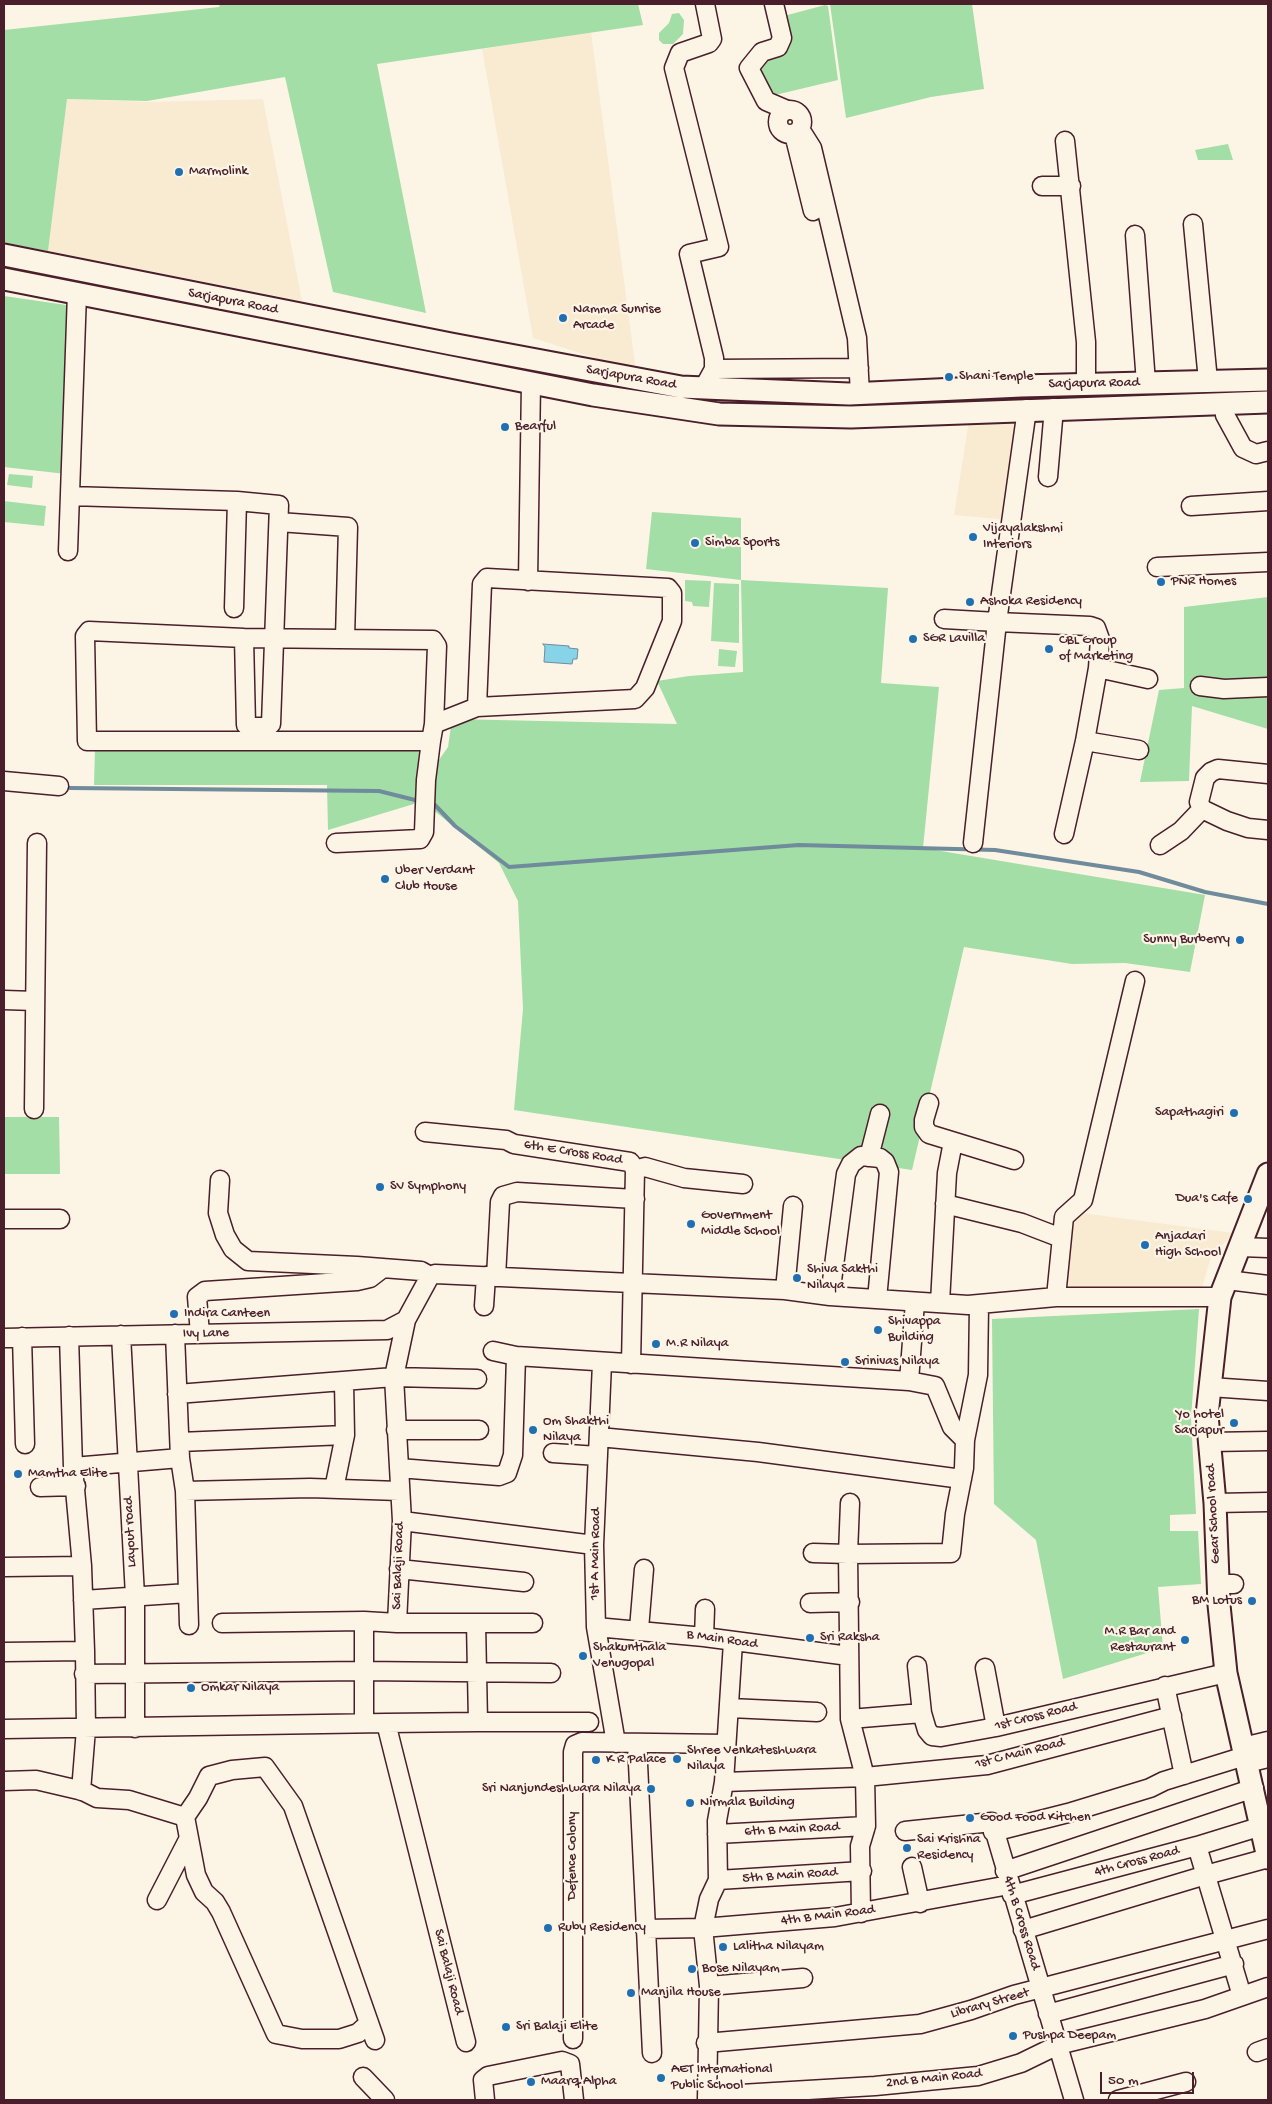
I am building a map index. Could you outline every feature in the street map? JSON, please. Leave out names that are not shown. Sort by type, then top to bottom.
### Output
[{"type":"main road","name":"Sarjapura Road","points":[[4,255],[460,346],[652,382],[703,388],[854,394],[1086,384],[1268,380]]},
{"type":"main road","name":"Sarjapura Road","points":[[4,279],[531,383],[672,408],[728,414],[851,416],[1268,402]]},
{"type":"main road","name":"Gear School road","points":[[1267,1181],[1224,1288],[1206,1415],[1210,1442],[1214,1503],[1226,1584],[1226,1673],[1254,1788],[1268,1858]]},
{"type":"street","points":[[703,388],[714,369],[714,358],[689,254],[719,247],[674,68],[680,53],[710,43],[712,39],[705,4]]},
{"type":"street","points":[[774,4],[782,38],[778,46],[762,52],[749,68],[766,101],[787,110],[781,114],[778,122],[780,129],[786,133],[797,131],[846,342],[854,368],[854,394]]},
{"type":"street","points":[[1065,141],[1086,342],[1086,384]]},
{"type":"street","points":[[1042,186],[1071,186]]},
{"type":"street","points":[[1193,224],[1208,381]]},
{"type":"street","points":[[1135,235],[1146,383]]},
{"type":"street","points":[[68,551],[77,294]]},
{"type":"street","points":[[714,369],[854,368]]},
{"type":"street","points":[[528,580],[531,383]]},
{"type":"street","points":[[1224,403],[1225,415],[1243,448],[1256,454],[1268,451]]},
{"type":"street","points":[[1048,477],[1054,408]]},
{"type":"street","points":[[973,843],[997,622],[1027,409]]},
{"type":"street","points":[[70,496],[237,501],[279,505],[271,724],[268,727],[248,727],[246,725],[244,638]]},
{"type":"street","points":[[234,608],[237,501]]},
{"type":"street","points":[[1191,506],[1268,501]]},
{"type":"street","points":[[279,522],[348,527],[344,638]]},
{"type":"street","points":[[1158,568],[1268,562]]},
{"type":"street","points":[[336,843],[416,841],[423,836],[426,780],[433,732],[436,641],[344,638],[244,638],[89,631],[85,636],[87,741],[433,732],[477,708],[635,699],[645,688],[672,622],[672,593],[668,588],[487,578],[482,584],[477,708]]},
{"type":"street","points":[[944,619],[1085,625],[1096,628],[1100,639],[1098,668],[1086,741],[1064,834]]},
{"type":"street","points":[[1098,668],[1148,679]]},
{"type":"street","points":[[1200,686],[1224,689],[1268,687]]},
{"type":"street","points":[[1086,741],[1139,750]]},
{"type":"street","points":[[1268,774],[1218,769],[1211,772],[1205,778],[1198,802],[1202,809],[1234,823],[1268,830]]},
{"type":"street","points":[[4,781],[59,786]]},
{"type":"street","points":[[1160,845],[1181,831],[1202,809]]},
{"type":"street","points":[[34,1109],[37,843]]},
{"type":"street","points":[[1056,1297],[1064,1217],[1083,1200],[1135,981]]},
{"type":"street","points":[[4,1000],[35,1001]]},
{"type":"street","points":[[929,1103],[924,1120],[926,1131],[953,1142],[1014,1160]]},
{"type":"street","points":[[869,1157],[880,1114]]},
{"type":"street","name":"6th E Cross Road","points":[[425,1132],[506,1140],[514,1144],[630,1162],[635,1170],[631,1364]]},
{"type":"street","points":[[940,1304],[947,1173],[953,1142]]},
{"type":"street","points":[[830,1296],[846,1174],[851,1164],[861,1156],[880,1158],[885,1162],[890,1178],[877,1299]]},
{"type":"street","points":[[635,1170],[645,1167],[684,1178],[743,1184]]},
{"type":"street","points":[[220,1180],[218,1214],[225,1235],[233,1249],[248,1261],[421,1271],[430,1276],[435,1274],[491,1276],[785,1290],[830,1296],[979,1305],[1056,1297],[1268,1285]]},
{"type":"street","points":[[484,1306],[491,1276],[500,1202],[503,1196],[517,1192],[635,1199]]},
{"type":"street","points":[[945,1204],[1022,1223],[1061,1238]]},
{"type":"street","points":[[785,1290],[793,1206]]},
{"type":"street","points":[[4,1219],[60,1219]]},
{"type":"street","points":[[1240,1247],[1268,1248]]},
{"type":"street","points":[[200,1334],[198,1297],[205,1291],[357,1281],[370,1278],[383,1268]]},
{"type":"street","name":"Sai Balaji Road","points":[[430,1276],[406,1320],[394,1377],[402,1522],[398,1569],[397,1623],[533,1623]]},
{"type":"street","points":[[909,1381],[915,1302]]},
{"type":"street","points":[[813,1553],[951,1553],[955,1514],[962,1479],[965,1440],[978,1376],[979,1305]]},
{"type":"street","name":"Ivy Lane","points":[[4,1338],[387,1330],[406,1320]]},
{"type":"street","points":[[175,1334],[180,1450],[185,1491],[189,1625]]},
{"type":"street","name":"Layout road","points":[[120,1335],[135,1596],[135,1728]]},
{"type":"street","points":[[69,1336],[73,1467],[82,1566],[85,1650],[86,1729],[81,1791]]},
{"type":"street","points":[[22,1337],[25,1444]]},
{"type":"street","points":[[492,1350],[516,1356],[602,1363],[909,1381],[935,1386],[952,1428],[965,1440]]},
{"type":"street","points":[[399,1468],[499,1476],[507,1472],[513,1455],[516,1356]]},
{"type":"street","name":"1st A Main Road","points":[[602,1363],[594,1545],[596,1627],[616,1743]]},
{"type":"street","points":[[177,1394],[394,1377],[477,1379]]},
{"type":"street","points":[[334,1489],[345,1435],[344,1382]]},
{"type":"street","points":[[1210,1387],[1268,1391]]},
{"type":"street","points":[[396,1430],[479,1430]]},
{"type":"street","points":[[73,1467],[127,1464],[180,1450],[345,1435]]},
{"type":"street","points":[[599,1437],[758,1452],[962,1479]]},
{"type":"street","points":[[1210,1442],[1268,1441]]},
{"type":"street","points":[[553,1453],[598,1456]]},
{"type":"street","points":[[40,1487],[76,1486]]},
{"type":"street","points":[[185,1491],[334,1489],[399,1491]]},
{"type":"street","points":[[1214,1503],[1268,1502]]},
{"type":"street","points":[[850,1503],[848,1554],[850,1720],[865,1777],[866,1826],[860,1846],[862,1871],[861,1913]]},
{"type":"street","points":[[402,1522],[594,1545]]},
{"type":"street","points":[[4,1567],[82,1566]]},
{"type":"street","points":[[398,1569],[524,1582]]},
{"type":"street","points":[[639,1630],[644,1569]]},
{"type":"street","points":[[83,1600],[188,1593]]},
{"type":"street","points":[[810,1603],[850,1602]]},
{"type":"street","points":[[704,1637],[705,1609]]},
{"type":"street","points":[[364,1621],[362,1672],[364,1723]]},
{"type":"street","points":[[222,1623],[364,1621],[397,1623]]},
{"type":"street","points":[[476,1623],[478,1722]]},
{"type":"street","name":"B Main Road","points":[[596,1627],[704,1637],[849,1656]]},
{"type":"street","points":[[707,2098],[706,2043],[709,1986],[703,1928],[710,1899],[718,1880],[717,1834],[724,1782],[733,1642]]},
{"type":"street","points":[[4,1652],[85,1650]]},
{"type":"street","name":"1st Cross Road","points":[[917,1666],[922,1713],[927,1730],[932,1736],[941,1737],[996,1727],[1226,1673]]},
{"type":"street","points":[[985,1668],[996,1727]]},
{"type":"street","points":[[84,1674],[551,1673]]},
{"type":"street","points":[[1165,1686],[1184,1775]]},
{"type":"street","points":[[730,1708],[817,1712]]},
{"type":"street","points":[[850,1720],[922,1713]]},
{"type":"street","name":"1st C Main Road","points":[[724,1782],[865,1777],[987,1765],[1172,1716]]},
{"type":"street","points":[[4,1729],[364,1723],[589,1722]]},
{"type":"street","name":"Sai Balaji Road","points":[[386,1723],[400,1785],[469,2038]]},
{"type":"street","points":[[905,1831],[992,1822],[993,1832],[1078,1810],[1150,1788],[1164,1781],[1245,1755],[1268,1741]]},
{"type":"street","name":"Defence Colony","points":[[573,2039],[569,1940],[573,1752],[575,1745],[582,1742],[726,1744]]},
{"type":"street","points":[[637,1743],[652,2053]]},
{"type":"street","points":[[1245,1755],[1268,1758]]},
{"type":"street","points":[[265,1767],[293,1806],[372,2032],[358,2033],[339,2039],[302,2039],[276,2034],[221,1912],[215,1902],[204,1892],[196,1875],[189,1838],[185,1817],[210,1776],[232,1770],[265,1767]]},
{"type":"street","points":[[4,1780],[36,1780],[81,1791],[97,1798],[129,1800],[185,1817]]},
{"type":"street","points":[[1009,1884],[1254,1788]]},
{"type":"street","name":"6th B Main Road","points":[[717,1834],[866,1826]]},
{"type":"street","name":"4th Cross Road","points":[[1009,1884],[1197,1846],[1262,1826]]},
{"type":"street","name":"4th B Cross Road","points":[[993,1832],[1074,2100]]},
{"type":"street","points":[[157,1900],[189,1838]]},
{"type":"street","points":[[1197,1846],[1234,1964],[1242,1996]]},
{"type":"street","points":[[1023,1930],[1268,1858]]},
{"type":"street","points":[[912,1867],[920,1903]]},
{"type":"street","name":"5th B Main Road","points":[[718,1880],[862,1871]]},
{"type":"street","name":"4th B Main Road","points":[[646,1929],[703,1928],[861,1913],[920,1903],[1009,1884]]},
{"type":"street","name":"Library Street","points":[[706,2043],[920,2024],[1041,1989],[1268,1929]]},
{"type":"street","points":[[1048,2014],[1234,1964]]},
{"type":"street","points":[[709,1986],[803,1978]]},
{"type":"street","name":"2nd B Main Road","points":[[707,2098],[875,2086],[978,2076],[1021,2063],[1058,2045],[1205,2009],[1268,1987]]},
{"type":"street","points":[[485,2100],[483,2080],[488,2076],[562,2060],[570,2064],[574,2100]]},
{"type":"street","points":[[363,2077],[385,2100]]},
{"type":"street","points":[[1118,2100],[1186,2082]]},
{"type":"shaded area","points":[[591,32],[636,371],[533,338],[482,49]]},
{"type":"shaded area","points":[[67,99],[150,102],[263,99],[302,301],[48,251]]},
{"type":"shaded area","points":[[969,420],[1023,421],[1009,520],[954,515]]},
{"type":"shaded area","name":"Anjadari High School","points":[[1074,1212],[1234,1233],[1211,1257],[1202,1288],[1064,1290],[1069,1216]]},
{"type":"green space","points":[[220,4],[638,4],[643,25],[377,64],[426,313],[333,292],[285,77],[147,101],[67,99],[48,251],[4,243],[4,30],[219,7]]},
{"type":"green space","points":[[830,4],[972,4],[984,89],[931,97],[846,118]]},
{"type":"green space","points":[[825,5],[828,6],[838,80],[775,95],[760,72],[760,66],[784,16]]},
{"type":"green space","points":[[679,13],[684,20],[683,34],[673,44],[663,44],[659,40],[659,33],[669,23],[672,14]]},
{"type":"green space","points":[[1228,144],[1233,160],[1198,160],[1195,150]]},
{"type":"green space","points":[[4,296],[73,306],[66,474],[4,467]]},
{"type":"green space","points":[[9,474],[33,476],[32,488],[7,485]]},
{"type":"green space","points":[[4,501],[46,506],[44,526],[4,522]]},
{"type":"green space","name":"Simba Sports","points":[[652,512],[741,518],[741,580],[646,569]]},
{"type":"green space","points":[[685,580],[711,581],[709,607],[693,606],[692,602],[685,601]]},
{"type":"green space","points":[[741,580],[888,588],[881,683],[939,687],[923,848],[1205,895],[1190,972],[1125,963],[1072,964],[964,947],[912,1170],[514,1110],[523,1009],[518,901],[499,863],[432,809],[434,767],[448,747],[452,719],[677,724],[657,681],[689,676],[743,672]]},
{"type":"green space","points":[[714,583],[739,584],[739,643],[711,641]]},
{"type":"green space","points":[[1268,597],[1268,729],[1192,706],[1189,781],[1140,782],[1159,690],[1184,688],[1184,607]]},
{"type":"green space","points":[[719,649],[737,651],[735,667],[718,666]]},
{"type":"green space","points":[[95,747],[419,749],[417,803],[328,830],[327,785],[94,785]]},
{"type":"green space","points":[[4,1117],[59,1117],[60,1174],[4,1174]]},
{"type":"green space","points":[[1199,1309],[1191,1418],[1196,1514],[1170,1515],[1170,1531],[1198,1531],[1201,1584],[1158,1587],[1163,1648],[1063,1679],[1036,1540],[994,1504],[992,1319]]},
{"type":"water","points":[[543,644],[569,646],[569,648],[578,649],[577,659],[573,659],[572,664],[544,662],[545,647]]},
{"type":"waterway","points":[[70,788],[379,791],[419,801]]},
{"type":"waterway","points":[[431,804],[435,805],[455,826],[509,867],[799,845],[995,850],[1139,872],[1205,892],[1268,904]]},
{"type":"place","name":"Marmolink","points":[[179,172]]},
{"type":"place","name":"Namma Sunrise Arcade","points":[[563,318]]},
{"type":"place","name":"Shani Temple","points":[[949,377]]},
{"type":"place","name":"Bearful","points":[[505,427]]},
{"type":"place","name":"Vijayalakshmi Interiors","points":[[973,537]]},
{"type":"place","name":"Simba Sports","points":[[695,543]]},
{"type":"place","name":"PNR Homes","points":[[1161,582]]},
{"type":"place","name":"Ashoka Residency","points":[[970,602]]},
{"type":"place","name":"SGR Lavilla","points":[[913,639]]},
{"type":"place","name":"CBL Group of Marketing","points":[[1049,649]]},
{"type":"place","name":"Uber Verdant Club House","points":[[385,879]]},
{"type":"place","name":"Sunny Burberry","points":[[1240,940]]},
{"type":"place","name":"Sapathagiri","points":[[1234,1113]]},
{"type":"place","name":"SV Symphony","points":[[380,1187]]},
{"type":"place","name":"Dua's Cafe","points":[[1248,1199]]},
{"type":"place","name":"Government Middle School","points":[[691,1224]]},
{"type":"place","name":"Anjadari High School","points":[[1145,1245]]},
{"type":"place","name":"Shiva Sakthi Nilaya","points":[[797,1278]]},
{"type":"place","name":"Indira Canteen","points":[[174,1314]]},
{"type":"place","name":"Shivappa Building","points":[[878,1330]]},
{"type":"place","name":"M.R Nilaya","points":[[656,1344]]},
{"type":"place","name":"Srinivas Nilaya","points":[[845,1362]]},
{"type":"place","name":"Yo hotel Sarjapur","points":[[1234,1423]]},
{"type":"place","name":"Om Shakthi Nilaya","points":[[533,1430]]},
{"type":"place","name":"Mamtha Elite","points":[[18,1474]]},
{"type":"place","name":"BM Lotus","points":[[1252,1601]]},
{"type":"place","name":"Sri Raksha","points":[[810,1638]]},
{"type":"place","name":"M.R Bar and Restaurant","points":[[1185,1640]]},
{"type":"place","name":"Shakunthala Venugopal","points":[[583,1656]]},
{"type":"place","name":"Omkar Nilaya","points":[[191,1688]]},
{"type":"place","name":"Shree Venkateshwara Nilaya","points":[[677,1759]]},
{"type":"place","name":"K R Palace","points":[[596,1760]]},
{"type":"place","name":"Sri Nanjundeshwara Nilaya","points":[[651,1789]]},
{"type":"place","name":"Nirmala Building","points":[[690,1803]]},
{"type":"place","name":"Good Food Kitchen","points":[[970,1818]]},
{"type":"place","name":"Sai Krishna Residency","points":[[907,1848]]},
{"type":"place","name":"Ruby Residency","points":[[548,1928]]},
{"type":"place","name":"Lalitha Nilayam","points":[[723,1947]]},
{"type":"place","name":"Bose Nilayam","points":[[692,1969]]},
{"type":"place","name":"Manjila House","points":[[631,1993]]},
{"type":"place","name":"Sri Balaji Elite","points":[[506,2027]]},
{"type":"place","name":"Pushpa Deepam","points":[[1013,2036]]},
{"type":"place","name":"AET International Public School","points":[[661,2078]]},
{"type":"place","name":"Maarq Alpha","points":[[531,2082]]}]
